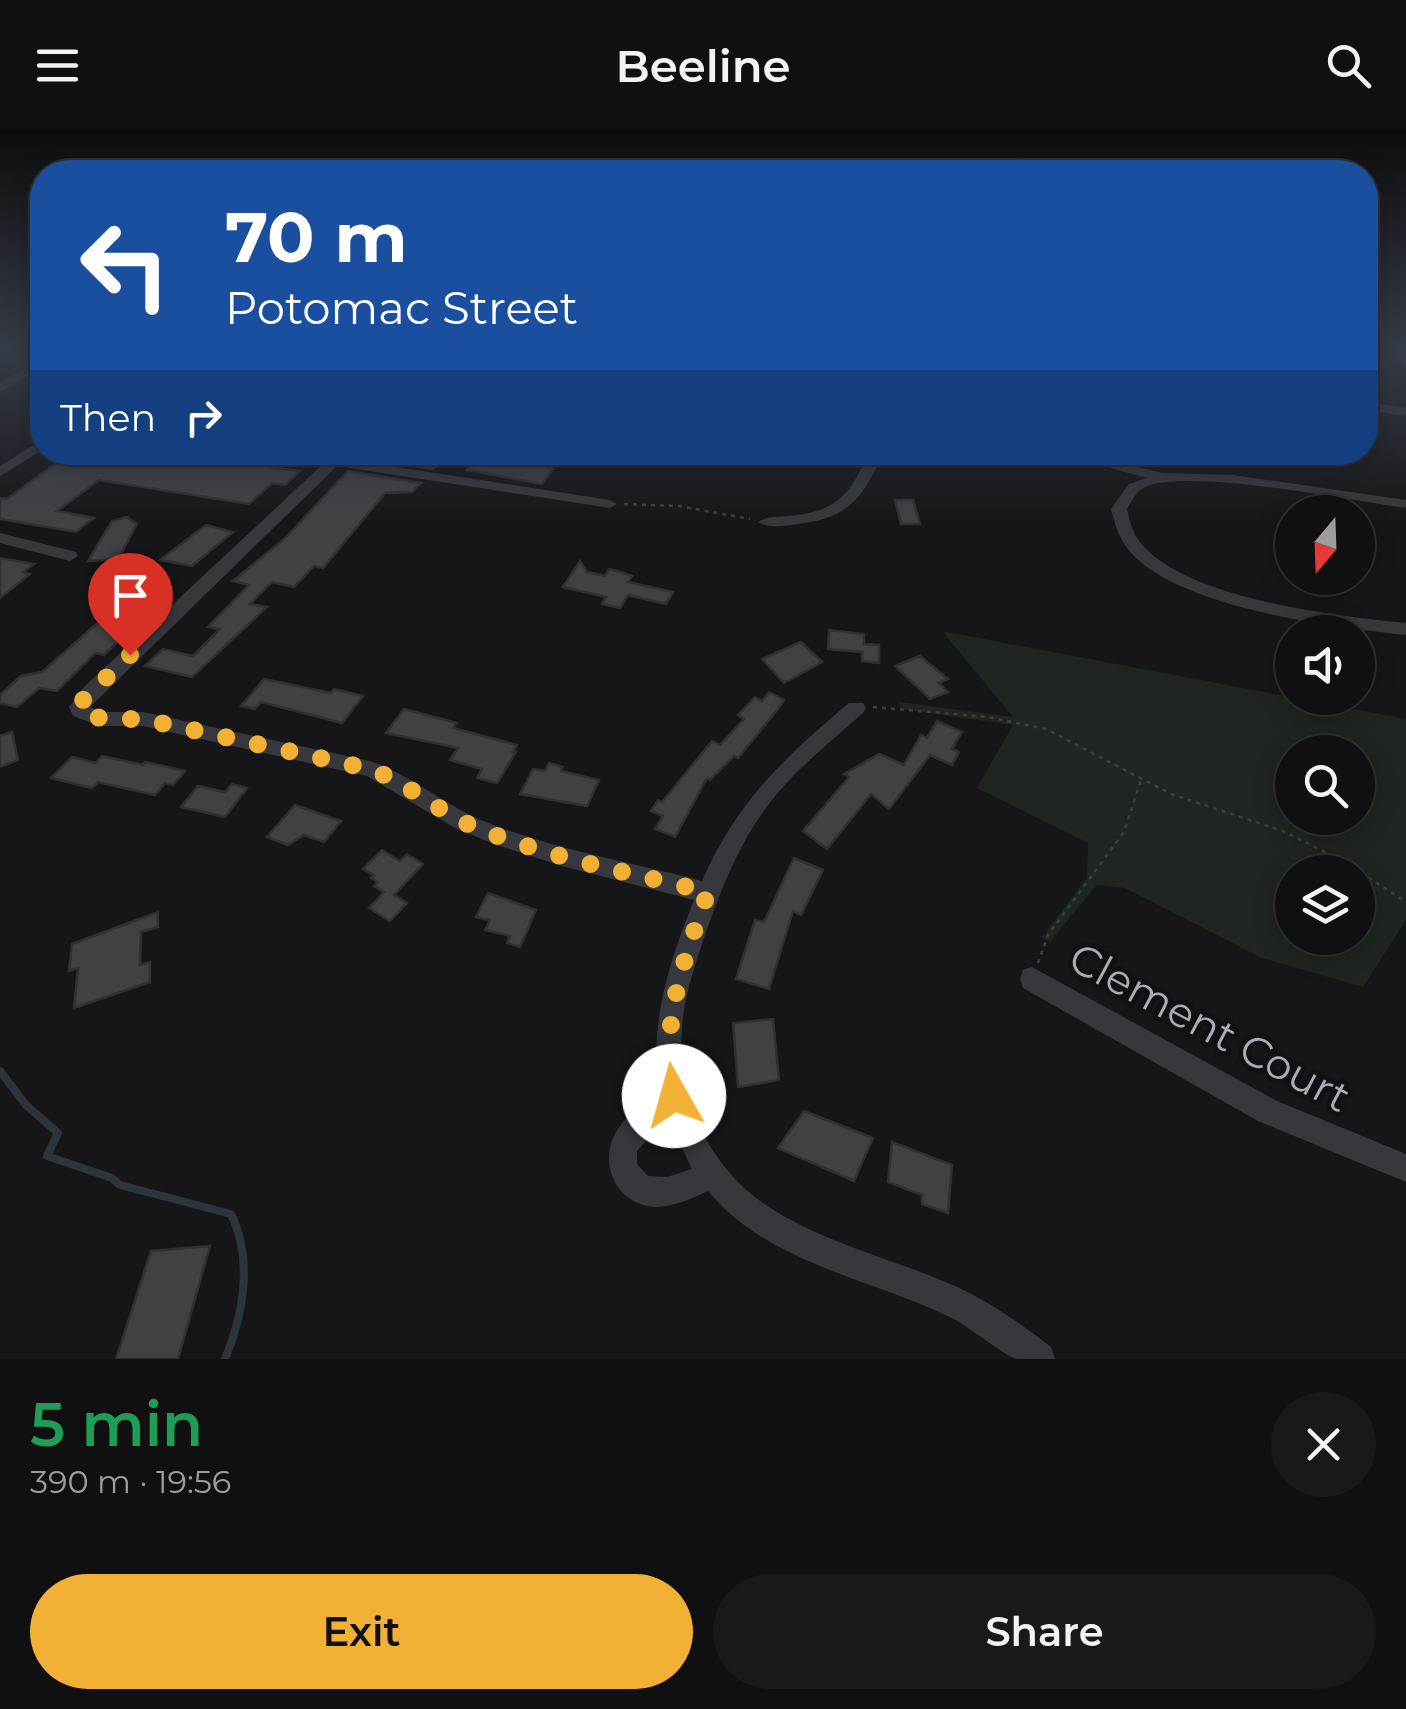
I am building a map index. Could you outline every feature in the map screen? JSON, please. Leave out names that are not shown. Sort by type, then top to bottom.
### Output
[{"type":"street","points":[[1381,408],[1406,412]]},
{"type":"street","points":[[0,472],[30,452]]},
{"type":"street","points":[[330,465],[79,707],[85,714],[143,719],[370,769],[402,782],[446,813],[482,830],[708,892]]},
{"type":"street","points":[[384,465],[610,504]]},
{"type":"street","points":[[766,522],[822,514],[850,503],[864,484],[871,465]]},
{"type":"street","points":[[1115,465],[1162,476],[1233,479],[1406,504]]},
{"type":"street","points":[[1162,476],[1134,487],[1119,509],[1128,543],[1158,568],[1250,603],[1406,629]]},
{"type":"street","points":[[0,538],[70,556]]},
{"type":"street","points":[[856,708],[787,768],[759,800],[730,846],[708,892],[671,1011],[668,1056],[674,1096],[686,1130],[713,1174],[740,1203],[774,1229],[944,1294],[984,1316],[1038,1359]]},
{"type":"street","name":"Clement Court","points":[[1032,978],[1268,1111],[1406,1168]]},
{"type":"street","points":[[674,1096],[628,1135],[622,1163],[626,1176],[635,1187],[656,1193],[713,1174]]},
{"type":"path","points":[[610,504],[680,506],[766,522]]},
{"type":"path","points":[[856,708],[900,707],[1029,724],[1064,736],[1171,794],[1283,830],[1341,860],[1406,902]]},
{"type":"path","points":[[1032,978],[1048,935],[1124,832],[1141,779]]},
{"type":"shaded area","points":[[942,631],[1275,694],[1275,715],[1375,713],[1406,719],[1406,920],[1363,987],[1262,958],[1125,888],[1097,885],[1050,942],[1042,937],[1087,878],[1088,843],[977,788],[1013,725],[900,709],[899,702],[1013,717]]},
{"type":"building","points":[[53,465],[252,465],[300,471],[285,485],[272,483],[249,504],[99,480],[57,511],[94,518],[76,532],[0,519],[0,498],[7,499]]},
{"type":"building","points":[[471,465],[540,465],[553,469],[542,484],[467,470]]},
{"type":"building","points":[[348,471],[421,483],[412,492],[385,493],[323,568],[314,566],[294,587],[272,582],[250,604],[267,607],[192,677],[145,666],[163,649],[193,656],[220,629],[208,627],[249,585],[233,581],[284,539]]},
{"type":"building","points":[[895,500],[913,500],[920,524],[901,524]]},
{"type":"building","points":[[127,517],[137,524],[118,559],[88,561],[112,521]]},
{"type":"building","points":[[206,525],[233,532],[192,566],[160,560]]},
{"type":"building","points":[[0,558],[34,564],[23,572],[30,574],[0,598]]},
{"type":"building","points":[[580,561],[587,572],[605,576],[609,569],[632,576],[628,582],[673,592],[666,604],[628,595],[620,608],[602,604],[606,597],[563,587]]},
{"type":"building","points":[[133,591],[160,596],[122,631],[120,635],[124,636],[104,655],[95,653],[57,691],[39,688],[17,707],[0,703],[0,695],[21,676],[42,672],[101,620],[94,618],[106,608],[113,609]]},
{"type":"building","points":[[829,630],[864,634],[864,644],[879,645],[879,663],[862,661],[862,652],[828,649]]},
{"type":"building","points":[[801,642],[822,662],[784,683],[762,659]]},
{"type":"building","points":[[920,656],[948,679],[939,683],[948,692],[930,699],[895,666]]},
{"type":"building","points":[[264,679],[363,696],[342,723],[261,702],[255,709],[241,706]]},
{"type":"building","points":[[769,692],[784,700],[738,758],[734,756],[710,780],[707,778],[675,837],[655,829],[663,816],[651,811],[658,800],[662,802],[712,741],[720,745],[744,719],[738,715],[755,697],[762,701]]},
{"type":"building","points":[[404,709],[457,723],[453,728],[517,745],[516,752],[497,783],[477,778],[482,769],[450,760],[458,748],[386,733]]},
{"type":"building","points":[[937,721],[962,732],[952,749],[959,752],[952,765],[930,755],[889,809],[871,794],[827,849],[803,831],[849,777],[844,774],[879,754],[904,765],[921,735],[927,738]]},
{"type":"building","points":[[12,732],[18,760],[0,767],[0,736]]},
{"type":"building","points":[[102,756],[185,771],[173,785],[165,783],[155,795],[98,782],[92,788],[51,778],[72,757],[96,763]]},
{"type":"building","points":[[549,763],[563,767],[561,771],[599,780],[587,806],[520,794],[533,769],[545,771]]},
{"type":"building","points":[[232,784],[247,788],[225,817],[181,807],[198,786],[225,792]]},
{"type":"building","points":[[295,805],[341,821],[324,842],[304,835],[288,845],[267,837]]},
{"type":"building","points":[[382,850],[400,861],[407,854],[423,864],[394,895],[407,903],[390,921],[369,908],[384,892],[374,886],[378,882],[371,878],[374,875],[363,869]]},
{"type":"building","points":[[794,858],[823,870],[801,915],[793,911],[769,989],[736,979],[755,920],[764,922]]},
{"type":"building","points":[[488,893],[536,910],[520,947],[507,943],[510,936],[485,930],[490,920],[476,917]]},
{"type":"building","points":[[158,912],[158,927],[141,932],[140,965],[150,962],[150,982],[74,1008],[78,968],[69,971],[72,944]]},
{"type":"building","points":[[773,1019],[779,1080],[738,1087],[733,1023]]},
{"type":"building","points":[[804,1111],[873,1138],[854,1181],[778,1148]]},
{"type":"building","points":[[892,1142],[952,1165],[948,1213],[922,1204],[922,1195],[888,1182]]},
{"type":"building","points":[[210,1246],[178,1359],[116,1359],[151,1251]]},
{"type":"waterway","points":[[0,1071],[26,1105],[58,1133],[47,1156],[112,1178],[120,1185],[231,1214],[244,1268],[241,1305],[225,1359]]},
{"type":"route","points":[[130,655],[83,700],[79,707],[82,713],[104,719],[143,719],[370,769],[402,782],[463,822],[501,837],[708,892],[671,1011],[668,1056],[674,1096]]}]
